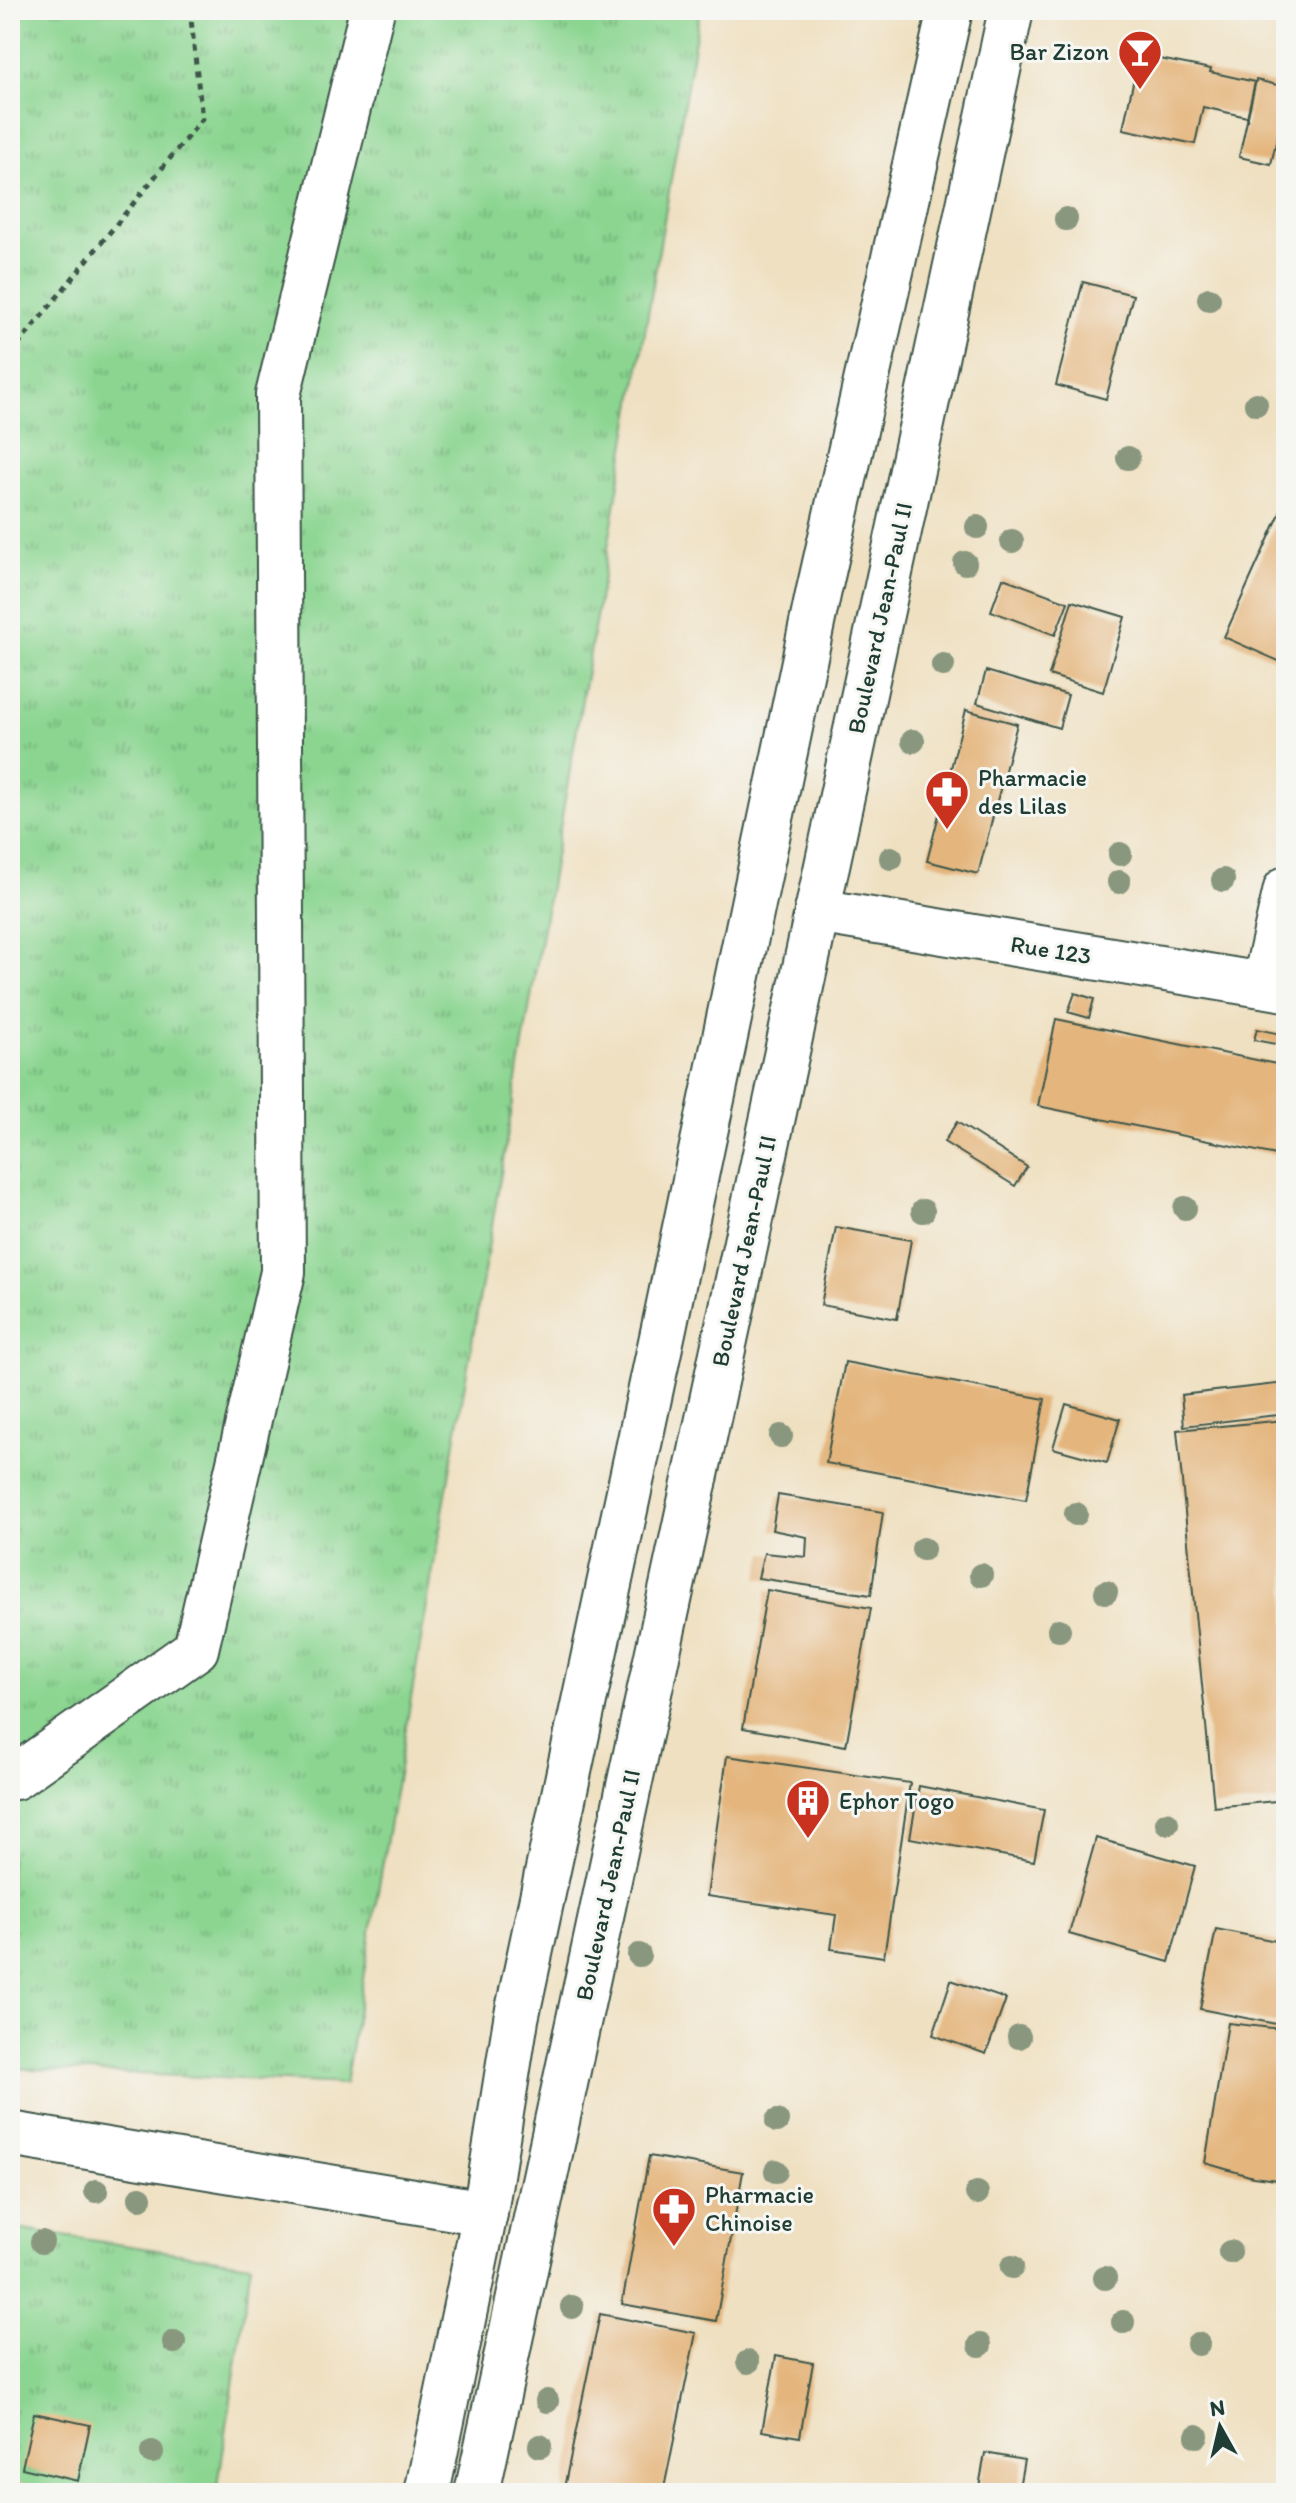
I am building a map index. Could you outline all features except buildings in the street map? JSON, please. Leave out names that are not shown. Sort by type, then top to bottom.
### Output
[{"type":"main road","points":[[10,1777],[15,1777],[196,1649],[283,1272],[278,395],[372,10]]},
{"type":"main road","points":[[427,2493],[485,2213],[516,2019],[819,590],[950,10]]},
{"type":"main road","name":"Boulevard Jean-Paul II","points":[[477,2493],[1011,10]]},
{"type":"main road","points":[[1275,987],[1286,889]]},
{"type":"main road","name":"Rue 123","points":[[817,911],[1275,987]]},
{"type":"main road","points":[[10,2134],[485,2213]]},
{"type":"path","points":[[10,355],[202,119],[190,10]]},
{"type":"green space","points":[[10,10],[700,10],[345,2084],[10,2068]]},
{"type":"green space","points":[[10,2228],[251,2264],[217,2493],[10,2493]]},
{"type":"place","name":"Bar Zizon","points":[[1140,91]]},
{"type":"place","name":"Pharmacie des Lilas","points":[[947,831]]},
{"type":"place","name":"Ephor Togo","points":[[808,1840]]},
{"type":"place","name":"Pharmacie Chinoise","points":[[674,2248]]}]
